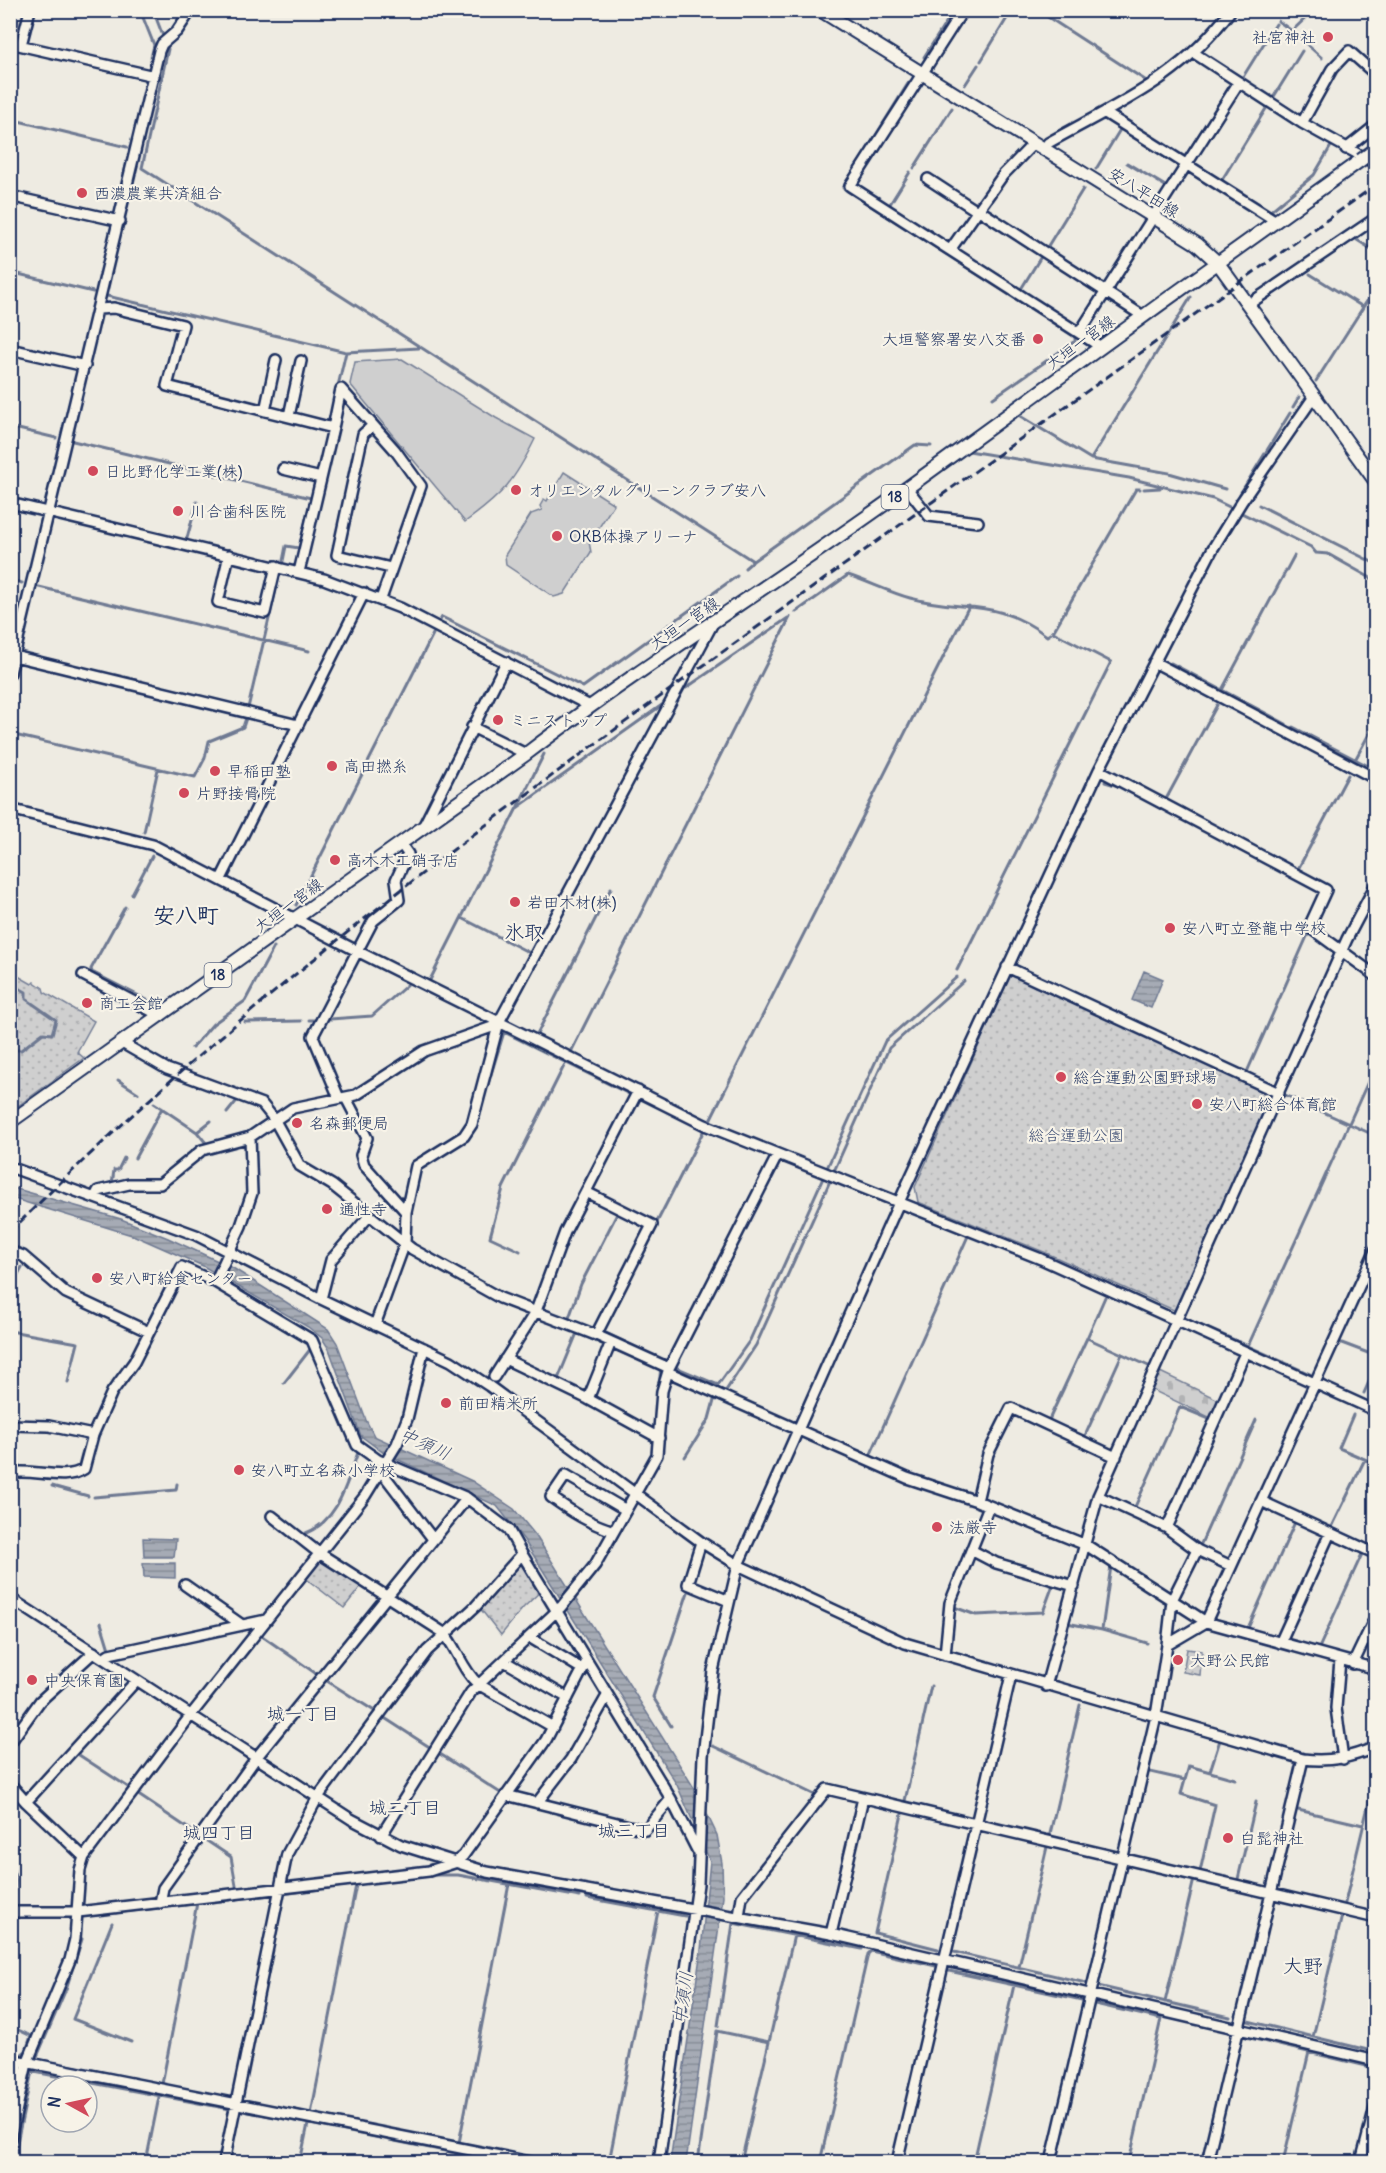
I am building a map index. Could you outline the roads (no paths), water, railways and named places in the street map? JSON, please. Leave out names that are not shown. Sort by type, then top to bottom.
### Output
[{"type":"main road","name":"安八平田線","points":[[820,10],[1197,244],[1218,263],[1249,304],[1313,398],[1376,482]]},
{"type":"main road","name":"大垣一宮線","points":[[10,1122],[401,844],[590,706],[908,488],[1361,160],[1374,155]]},
{"type":"street","points":[[21,45],[30,10]]},
{"type":"street","points":[[10,673],[162,44],[171,38],[191,10]]},
{"type":"street","points":[[963,10],[850,186],[1101,347]]},
{"type":"street","points":[[951,250],[1003,175],[1039,147],[1127,102],[1194,53],[1213,34],[1231,10]]},
{"type":"street","points":[[10,43],[154,76]]},
{"type":"street","points":[[1302,123],[1332,69],[1349,51],[1376,75]]},
{"type":"street","points":[[1194,53],[1346,149],[1374,155]]},
{"type":"street","points":[[1080,332],[1239,82]]},
{"type":"street","points":[[1105,113],[1276,221]]},
{"type":"street","points":[[1346,149],[1376,125]]},
{"type":"street","points":[[927,179],[1143,316]]},
{"type":"street","points":[[10,196],[120,221]]},
{"type":"street","points":[[1249,304],[1376,218]]},
{"type":"street","points":[[99,309],[114,308],[183,325],[167,386],[333,428]]},
{"type":"street","points":[[10,349],[85,366]]},
{"type":"street","points":[[265,411],[276,360]]},
{"type":"street","points":[[289,416],[302,361]]},
{"type":"street","points":[[299,572],[341,389],[421,486],[381,599]]},
{"type":"street","points":[[659,2163],[698,1909],[702,1756],[714,1671],[738,1565],[900,1201],[1099,770],[1184,600],[1242,501],[1313,398]]},
{"type":"street","points":[[373,425],[363,434],[337,555],[391,568]]},
{"type":"street","points":[[283,469],[321,478]]},
{"type":"street","points":[[908,488],[929,516],[978,522]]},
{"type":"street","points":[[10,503],[276,566],[364,593],[381,599],[590,706]]},
{"type":"street","points":[[229,555],[218,602],[265,613],[276,566]]},
{"type":"street","points":[[221,879],[364,593]]},
{"type":"street","points":[[375,1325],[405,1243],[406,1212],[416,1166],[464,1136],[472,1124],[499,1022],[713,623]]},
{"type":"street","points":[[13,655],[298,725]]},
{"type":"street","points":[[423,827],[506,662]]},
{"type":"street","points":[[1154,662],[1376,778]]},
{"type":"street","points":[[472,727],[526,754]]},
{"type":"street","points":[[1099,770],[1326,890],[1309,927],[1376,976]]},
{"type":"street","points":[[10,809],[153,845],[359,952],[705,1125],[777,1156],[900,1201],[1041,1259],[1376,1411]]},
{"type":"street","points":[[401,844],[408,854],[396,880],[399,900],[373,921],[359,952],[313,1036],[343,1098],[367,1138],[361,1155],[364,1165],[406,1212]]},
{"type":"street","points":[[1046,1686],[1098,1496],[1347,939],[1376,884]]},
{"type":"street","points":[[1008,967],[1280,1093]]},
{"type":"street","points":[[83,975],[161,1016]]},
{"type":"street","points":[[95,1197],[98,1191],[129,1185],[160,1184],[202,1150],[250,1137],[293,1108],[356,1095],[424,1051],[479,1032],[499,1022]]},
{"type":"street","points":[[122,1043],[167,1069],[261,1104],[274,1119],[300,1166],[332,1185],[405,1243],[479,1287],[596,1335],[907,1478],[977,1501],[1086,1545],[1206,1622],[1376,1669]]},
{"type":"street","points":[[494,1377],[536,1311],[562,1240],[638,1091]]},
{"type":"street","points":[[216,1280],[252,1193],[250,1137]]},
{"type":"street","points":[[381,1836],[478,1684],[559,1609],[595,1565],[634,1493],[653,1465],[659,1438],[662,1391],[669,1370],[777,1156]]},
{"type":"street","points":[[10,1167],[196,1235],[227,1256],[424,1348],[470,1373],[500,1394],[701,1542],[738,1565],[884,1635],[1046,1686],[1303,1759],[1324,1761],[1343,1759],[1376,1747]]},
{"type":"street","points":[[586,1192],[652,1225],[596,1335]]},
{"type":"street","points":[[321,1299],[331,1260],[370,1215]]},
{"type":"street","points":[[1167,1645],[1206,1622],[1376,1250]]},
{"type":"street","points":[[10,1251],[23,1256],[66,1293],[149,1332]]},
{"type":"street","points":[[10,1473],[22,1471],[68,1474],[81,1471],[87,1464],[93,1435],[112,1392],[134,1362],[182,1267],[216,1280],[312,1340],[357,1445],[385,1464],[466,1498],[508,1529],[559,1609],[584,1666],[607,1696],[682,1817],[699,1854]]},
{"type":"street","points":[[588,1399],[611,1342]]},
{"type":"street","points":[[10,2139],[27,2063],[70,1960],[78,1912],[80,1870],[84,1857],[385,1464],[397,1444],[407,1419],[424,1348]]},
{"type":"street","points":[[1167,1528],[1245,1353]]},
{"type":"street","points":[[506,1359],[588,1399],[659,1438]]},
{"type":"street","points":[[470,1373],[494,1377]]},
{"type":"street","points":[[494,1377],[500,1394]]},
{"type":"street","points":[[977,1501],[988,1454],[1011,1408],[1116,1457]]},
{"type":"street","points":[[10,1425],[49,1426],[93,1435]]},
{"type":"street","points":[[385,1464],[433,1539]]},
{"type":"street","points":[[614,1531],[596,1526],[551,1497],[566,1475],[626,1510]]},
{"type":"street","points":[[1098,1496],[1167,1528],[1197,1550],[1232,1566]]},
{"type":"street","points":[[160,1903],[163,1888],[255,1758],[466,1498]]},
{"type":"street","points":[[1261,1502],[1376,1554]]},
{"type":"street","points":[[945,1655],[950,1603],[973,1551],[989,1506]]},
{"type":"street","points":[[272,1516],[319,1553],[444,1633],[454,1646],[471,1678],[478,1684],[553,1727]]},
{"type":"street","points":[[1280,1643],[1330,1533]]},
{"type":"street","points":[[701,1542],[688,1584],[729,1601]]},
{"type":"street","points":[[1051,2163],[1156,1716],[1172,1600],[1197,1550]]},
{"type":"street","points":[[973,1551],[996,1563],[1074,1586]]},
{"type":"street","points":[[224,2163],[287,1854],[318,1797],[427,1651],[476,1606],[522,1554]]},
{"type":"street","points":[[185,1585],[242,1625]]},
{"type":"street","points":[[10,1598],[255,1758],[381,1836],[453,1863],[487,1872],[831,1934],[1376,2061]]},
{"type":"street","points":[[1353,1664],[1376,1616]]},
{"type":"street","points":[[103,1658],[109,1654],[266,1620]]},
{"type":"street","points":[[529,1637],[584,1666]]},
{"type":"street","points":[[10,1743],[40,1701],[94,1652]]},
{"type":"street","points":[[1340,1660],[1336,1708],[1343,1759]]},
{"type":"street","points":[[504,1661],[568,1698]]},
{"type":"street","points":[[10,1911],[78,1912],[429,1871],[453,1863],[463,1856],[553,1727],[584,1666]]},
{"type":"street","points":[[897,2163],[1011,1675]]},
{"type":"street","points":[[26,1802],[136,1681]]},
{"type":"street","points":[[537,1803],[571,1759],[607,1696]]},
{"type":"street","points":[[1207,2163],[1237,2028],[1303,1759]]},
{"type":"street","points":[[10,1784],[84,1857]]},
{"type":"street","points":[[739,1916],[742,1897],[827,1789],[1376,1918]]},
{"type":"street","points":[[506,1795],[645,1830],[671,1799]]},
{"type":"street","points":[[831,1934],[862,1798]]},
{"type":"street","points":[[682,1817],[700,1817]]},
{"type":"street","points":[[10,2060],[531,2163]]},
{"type":"street","points":[[1361,2163],[1376,2104]]},
{"type":"waterway","points":[[140,10],[154,45],[151,58]]},
{"type":"waterway","points":[[153,10],[168,49],[142,168],[753,561],[915,445],[931,446]]},
{"type":"waterway","points":[[924,57],[954,10]]},
{"type":"waterway","points":[[981,61],[1012,10]]},
{"type":"waterway","points":[[1037,10],[1148,82]]},
{"type":"waterway","points":[[1278,21],[1292,31],[1314,10]]},
{"type":"waterway","points":[[1241,80],[1276,24]]},
{"type":"waterway","points":[[1292,31],[1322,58]]},
{"type":"waterway","points":[[1273,98],[1302,51]]},
{"type":"waterway","points":[[965,85],[978,65]]},
{"type":"waterway","points":[[909,82],[843,188],[1075,337],[1075,341],[993,398]]},
{"type":"waterway","points":[[1183,160],[1231,84]]},
{"type":"waterway","points":[[1220,183],[1267,107]]},
{"type":"waterway","points":[[914,168],[952,108]]},
{"type":"waterway","points":[[10,119],[127,147]]},
{"type":"waterway","points":[[1096,169],[1121,128]]},
{"type":"waterway","points":[[1268,213],[1314,175],[1331,146]]},
{"type":"waterway","points":[[1127,163],[1167,187],[1180,166]]},
{"type":"waterway","points":[[890,204],[910,172]]},
{"type":"waterway","points":[[1046,249],[1083,189]]},
{"type":"waterway","points":[[1357,240],[1376,252]]},
{"type":"waterway","points":[[1021,289],[1042,255]]},
{"type":"waterway","points":[[10,272],[93,292]]},
{"type":"waterway","points":[[1310,274],[1363,307]]},
{"type":"waterway","points":[[1316,381],[1376,287]]},
{"type":"waterway","points":[[107,296],[346,352],[419,348]]},
{"type":"waterway","points":[[1091,459],[1191,297]]},
{"type":"waterway","points":[[337,390],[346,352]]},
{"type":"waterway","points":[[1293,407],[1299,397]]},
{"type":"waterway","points":[[1240,494],[1290,413]]},
{"type":"waterway","points":[[1020,416],[1091,459],[1169,473],[1225,489]]},
{"type":"waterway","points":[[10,427],[56,438]]},
{"type":"waterway","points":[[73,441],[311,498]]},
{"type":"waterway","points":[[969,451],[1129,478],[1213,499],[1311,547],[1316,553],[1328,554],[1376,581]]},
{"type":"waterway","points":[[318,473],[322,454]]},
{"type":"waterway","points":[[283,561],[286,546],[299,548],[315,484]]},
{"type":"waterway","points":[[1144,489],[1160,488]]},
{"type":"waterway","points":[[796,612],[848,575],[910,598],[995,611],[1028,624],[1047,636],[1053,632],[1136,489],[1140,489]]},
{"type":"waterway","points":[[187,538],[197,502]]},
{"type":"waterway","points":[[1259,505],[1376,564]]},
{"type":"waterway","points":[[1222,690],[1294,556]]},
{"type":"waterway","points":[[745,568],[753,561]]},
{"type":"waterway","points":[[248,708],[279,576]]},
{"type":"waterway","points":[[438,624],[442,617],[583,687],[737,576]]},
{"type":"waterway","points":[[10,580],[22,583]]},
{"type":"waterway","points":[[39,587],[309,651]]},
{"type":"waterway","points":[[710,1120],[969,606]]},
{"type":"waterway","points":[[572,1050],[790,617]]},
{"type":"waterway","points":[[686,688],[788,618]]},
{"type":"waterway","points":[[957,970],[1111,662],[1053,632]]},
{"type":"waterway","points":[[296,905],[433,634]]},
{"type":"waterway","points":[[1171,663],[1286,724]]},
{"type":"waterway","points":[[430,980],[517,808],[669,700]]},
{"type":"waterway","points":[[1165,801],[1217,705]]},
{"type":"waterway","points":[[10,734],[195,777],[205,758],[209,741],[243,727],[246,718]]},
{"type":"waterway","points":[[1355,760],[1376,721]]},
{"type":"waterway","points":[[1293,727],[1376,770]]},
{"type":"waterway","points":[[518,806],[544,754]]},
{"type":"waterway","points":[[144,832],[158,769]]},
{"type":"waterway","points":[[1297,871],[1348,775]]},
{"type":"waterway","points":[[1105,782],[1122,787]]},
{"type":"waterway","points":[[132,894],[152,856]]},
{"type":"waterway","points":[[537,1034],[611,888]]},
{"type":"waterway","points":[[125,907],[91,969],[92,972],[155,1004]]},
{"type":"waterway","points":[[462,918],[530,953]]},
{"type":"waterway","points":[[1247,1072],[1309,932]]},
{"type":"waterway","points":[[192,1048],[213,1024],[245,1001],[274,947]]},
{"type":"waterway","points":[[827,1168],[885,1041],[957,977]]},
{"type":"waterway","points":[[835,1169],[889,1048],[964,981]]},
{"type":"waterway","points":[[10,983],[26,992],[26,999],[56,1020],[52,1034],[43,1033],[21,1050],[10,1050]]},
{"type":"waterway","points":[[330,1019],[372,1016],[407,985]]},
{"type":"waterway","points":[[309,1020],[318,1020]]},
{"type":"waterway","points":[[245,1022],[301,1021]]},
{"type":"waterway","points":[[487,1087],[504,1032],[629,1094]]},
{"type":"waterway","points":[[520,1251],[490,1237],[503,1188],[566,1062]]},
{"type":"waterway","points":[[1186,1319],[1248,1346],[1376,1064]]},
{"type":"waterway","points":[[118,1080],[138,1093]]},
{"type":"waterway","points":[[1283,1094],[1376,1136]]},
{"type":"waterway","points":[[227,1113],[239,1098]]},
{"type":"waterway","points":[[154,1103],[197,1132],[206,1143]]},
{"type":"waterway","points":[[135,1158],[162,1108]]},
{"type":"waterway","points":[[197,1132],[211,1121]]},
{"type":"waterway","points":[[655,1226],[704,1130]]},
{"type":"waterway","points":[[112,1185],[114,1170],[118,1170],[124,1158]]},
{"type":"waterway","points":[[675,1367],[718,1385],[750,1340],[823,1178]]},
{"type":"waterway","points":[[795,1423],[725,1392],[756,1345],[830,1181]]},
{"type":"waterway","points":[[569,1318],[581,1284],[618,1212]]},
{"type":"waterway","points":[[806,1428],[870,1456],[968,1236]]},
{"type":"waterway","points":[[10,1289],[22,1267]]},
{"type":"waterway","points":[[1087,1338],[1105,1297]]},
{"type":"waterway","points":[[10,1331],[78,1343],[68,1382]]},
{"type":"waterway","points":[[602,1331],[667,1362]]},
{"type":"waterway","points":[[558,1379],[577,1333],[638,1359]]},
{"type":"waterway","points":[[1046,1420],[1048,1422],[1087,1338],[1153,1368]]},
{"type":"waterway","points":[[1339,1342],[1376,1356]]},
{"type":"waterway","points":[[1248,1346],[1310,1374]]},
{"type":"waterway","points":[[284,1383],[312,1347]]},
{"type":"waterway","points":[[1084,1438],[1122,1354]]},
{"type":"waterway","points":[[1364,1393],[1376,1366]]},
{"type":"waterway","points":[[654,1429],[660,1369]]},
{"type":"waterway","points":[[685,1457],[709,1419],[715,1397]]},
{"type":"waterway","points":[[1134,1509],[1180,1407],[1212,1420]]},
{"type":"waterway","points":[[1353,1415],[1339,1448],[1376,1464]]},
{"type":"waterway","points":[[1200,1546],[1256,1420]]},
{"type":"waterway","points":[[306,1533],[318,1527],[335,1509],[359,1450]]},
{"type":"waterway","points":[[1331,1529],[1365,1459]]},
{"type":"waterway","points":[[94,1497],[176,1490],[177,1484]]},
{"type":"waterway","points":[[52,1486],[88,1496]]},
{"type":"waterway","points":[[1248,1628],[1295,1522]]},
{"type":"waterway","points":[[1319,1648],[1362,1554]]},
{"type":"waterway","points":[[1067,1623],[1102,1630],[1111,1566]]},
{"type":"waterway","points":[[954,1607],[976,1615],[1043,1612],[1053,1585]]},
{"type":"waterway","points":[[671,1726],[653,1697],[689,1589],[693,1591]]},
{"type":"waterway","points":[[101,1623],[109,1649]]},
{"type":"waterway","points":[[1102,1630],[1147,1643]]},
{"type":"waterway","points":[[262,1636],[318,1675]]},
{"type":"waterway","points":[[327,1681],[376,1712]]},
{"type":"waterway","points":[[931,1686],[875,1933],[938,1949]]},
{"type":"waterway","points":[[1019,1967],[1080,1705]]},
{"type":"waterway","points":[[383,1717],[431,1748]]},
{"type":"waterway","points":[[1210,1771],[1220,1740],[1245,1747]]},
{"type":"waterway","points":[[713,1746],[817,1796],[815,1799]]},
{"type":"waterway","points":[[76,1753],[128,1787]]},
{"type":"waterway","points":[[440,1754],[502,1794]]},
{"type":"waterway","points":[[1368,1758],[1376,1760]]},
{"type":"waterway","points":[[1199,1876],[1215,1805],[1181,1794],[1189,1766],[1235,1779]]},
{"type":"waterway","points":[[1146,1771],[1185,1780]]},
{"type":"waterway","points":[[1313,2037],[1376,1773]]},
{"type":"waterway","points":[[137,1794],[195,1833]]},
{"type":"waterway","points":[[1238,1879],[1256,1802]]},
{"type":"waterway","points":[[1298,1810],[1363,1825]]},
{"type":"waterway","points":[[204,1839],[231,1857],[237,1891]]},
{"type":"waterway","points":[[10,1861],[16,1880],[14,1906]]},
{"type":"waterway","points":[[436,1875],[458,1875],[580,1897]]},
{"type":"waterway","points":[[282,1894],[405,1878]]},
{"type":"waterway","points":[[1165,2002],[1194,1879]]},
{"type":"waterway","points":[[459,2143],[509,1884]]},
{"type":"waterway","points":[[311,2114],[356,1885]]},
{"type":"waterway","points":[[88,1916],[271,1895]]},
{"type":"waterway","points":[[736,1905],[738,1896]]},
{"type":"waterway","points":[[587,1898],[685,1916]]},
{"type":"waterway","points":[[162,2084],[197,1903]]},
{"type":"waterway","points":[[609,2162],[658,1911]]},
{"type":"waterway","points":[[112,1923],[73,2019],[131,2042]]},
{"type":"waterway","points":[[718,2026],[733,1923],[862,1949]]},
{"type":"waterway","points":[[741,2162],[794,1935]]},
{"type":"waterway","points":[[82,1939],[66,1989],[36,2059],[146,2081]]},
{"type":"waterway","points":[[820,2162],[868,1954],[871,1951],[936,1966]]},
{"type":"waterway","points":[[954,1952],[1086,1983]]},
{"type":"waterway","points":[[949,1971],[1082,2000]]},
{"type":"waterway","points":[[974,2162],[1014,1985]]},
{"type":"waterway","points":[[1098,1986],[1230,2017]]},
{"type":"waterway","points":[[1095,2004],[1161,2019],[1129,2162]]},
{"type":"waterway","points":[[1248,2021],[1376,2052]]},
{"type":"waterway","points":[[10,2026],[31,2036],[26,2051],[21,2055]]},
{"type":"waterway","points":[[698,2162],[717,2031],[769,2042]]},
{"type":"waterway","points":[[1246,2037],[1375,2068]]},
{"type":"waterway","points":[[1283,2162],[1309,2052]]},
{"type":"waterway","points":[[10,2067],[20,2069]]},
{"type":"waterway","points":[[10,2107],[19,2068]]},
{"type":"waterway","points":[[29,2071],[230,2109]]},
{"type":"waterway","points":[[13,2162],[32,2071]]},
{"type":"waterway","points":[[146,2162],[159,2097]]},
{"type":"waterway","points":[[239,2110],[500,2162]]},
{"type":"waterway","points":[[300,2162],[308,2124]]},
{"type":"waterway","points":[[446,2141],[529,2157]]},
{"type":"waterway","points":[[454,2162],[456,2154]]},
{"type":"waterway","points":[[536,2158],[557,2162]]},
{"type":"railway","points":[[10,1232],[98,1147],[280,987],[469,838],[664,694],[1376,185]]},
{"type":"place","name":"社宮神社","points":[[1328,37]]},
{"type":"place","name":"西濃農業共済組合","points":[[82,193]]},
{"type":"place","name":"大垣警察署安八交番","points":[[1038,339]]},
{"type":"place","name":"日比野化学工業(株)","points":[[93,471]]},
{"type":"place","name":"オリエンタルグリーンクラブ安八","points":[[516,490]]},
{"type":"place","name":"川合歯科医院","points":[[178,511]]},
{"type":"place","name":"OKB体操アリーナ","points":[[557,536]]},
{"type":"place","name":"ミニストップ","points":[[498,720]]},
{"type":"place","name":"高田撚糸","points":[[332,766]]},
{"type":"place","name":"早稲田塾","points":[[215,771]]},
{"type":"place","name":"片野接骨院","points":[[184,793]]},
{"type":"place","name":"高木木工硝子店","points":[[335,860]]},
{"type":"place","name":"岩田木材(株)","points":[[515,902]]},
{"type":"place","name":"安八町立登龍中学校","points":[[1170,928]]},
{"type":"place","name":"商工会館","points":[[87,1003]]},
{"type":"place","name":"総合運動公園野球場","points":[[1061,1077]]},
{"type":"place","name":"安八町総合体育館","points":[[1197,1104]]},
{"type":"place","name":"名森郵便局","points":[[297,1123]]},
{"type":"place","name":"通性寺","points":[[327,1209]]},
{"type":"place","name":"安八町給食センター","points":[[97,1278]]},
{"type":"place","name":"前田精米所","points":[[446,1403]]},
{"type":"place","name":"安八町立名森小学校","points":[[239,1470]]},
{"type":"place","name":"法厳寺","points":[[937,1527]]},
{"type":"place","name":"大野公民館","points":[[1178,1660]]},
{"type":"place","name":"中央保育園","points":[[32,1680]]},
{"type":"place","name":"白髭神社","points":[[1228,1838]]},
{"type":"district","name":"安八町","points":[[186,915]]},
{"type":"district","name":"氷取","points":[[524,932]]},
{"type":"district","name":"城一丁目","points":[[303,1714]]},
{"type":"district","name":"城二丁目","points":[[405,1808]]},
{"type":"district","name":"城三丁目","points":[[634,1831]]},
{"type":"district","name":"城四丁目","points":[[219,1833]]},
{"type":"district","name":"大野","points":[[1303,1966]]},
{"type":"park label","name":"総合運動公園","points":[[1076,1135]]},
{"type":"water label","name":"中須川","points":[[425,1444]]},
{"type":"water label","name":"中須川","points":[[683,1998]]}]
